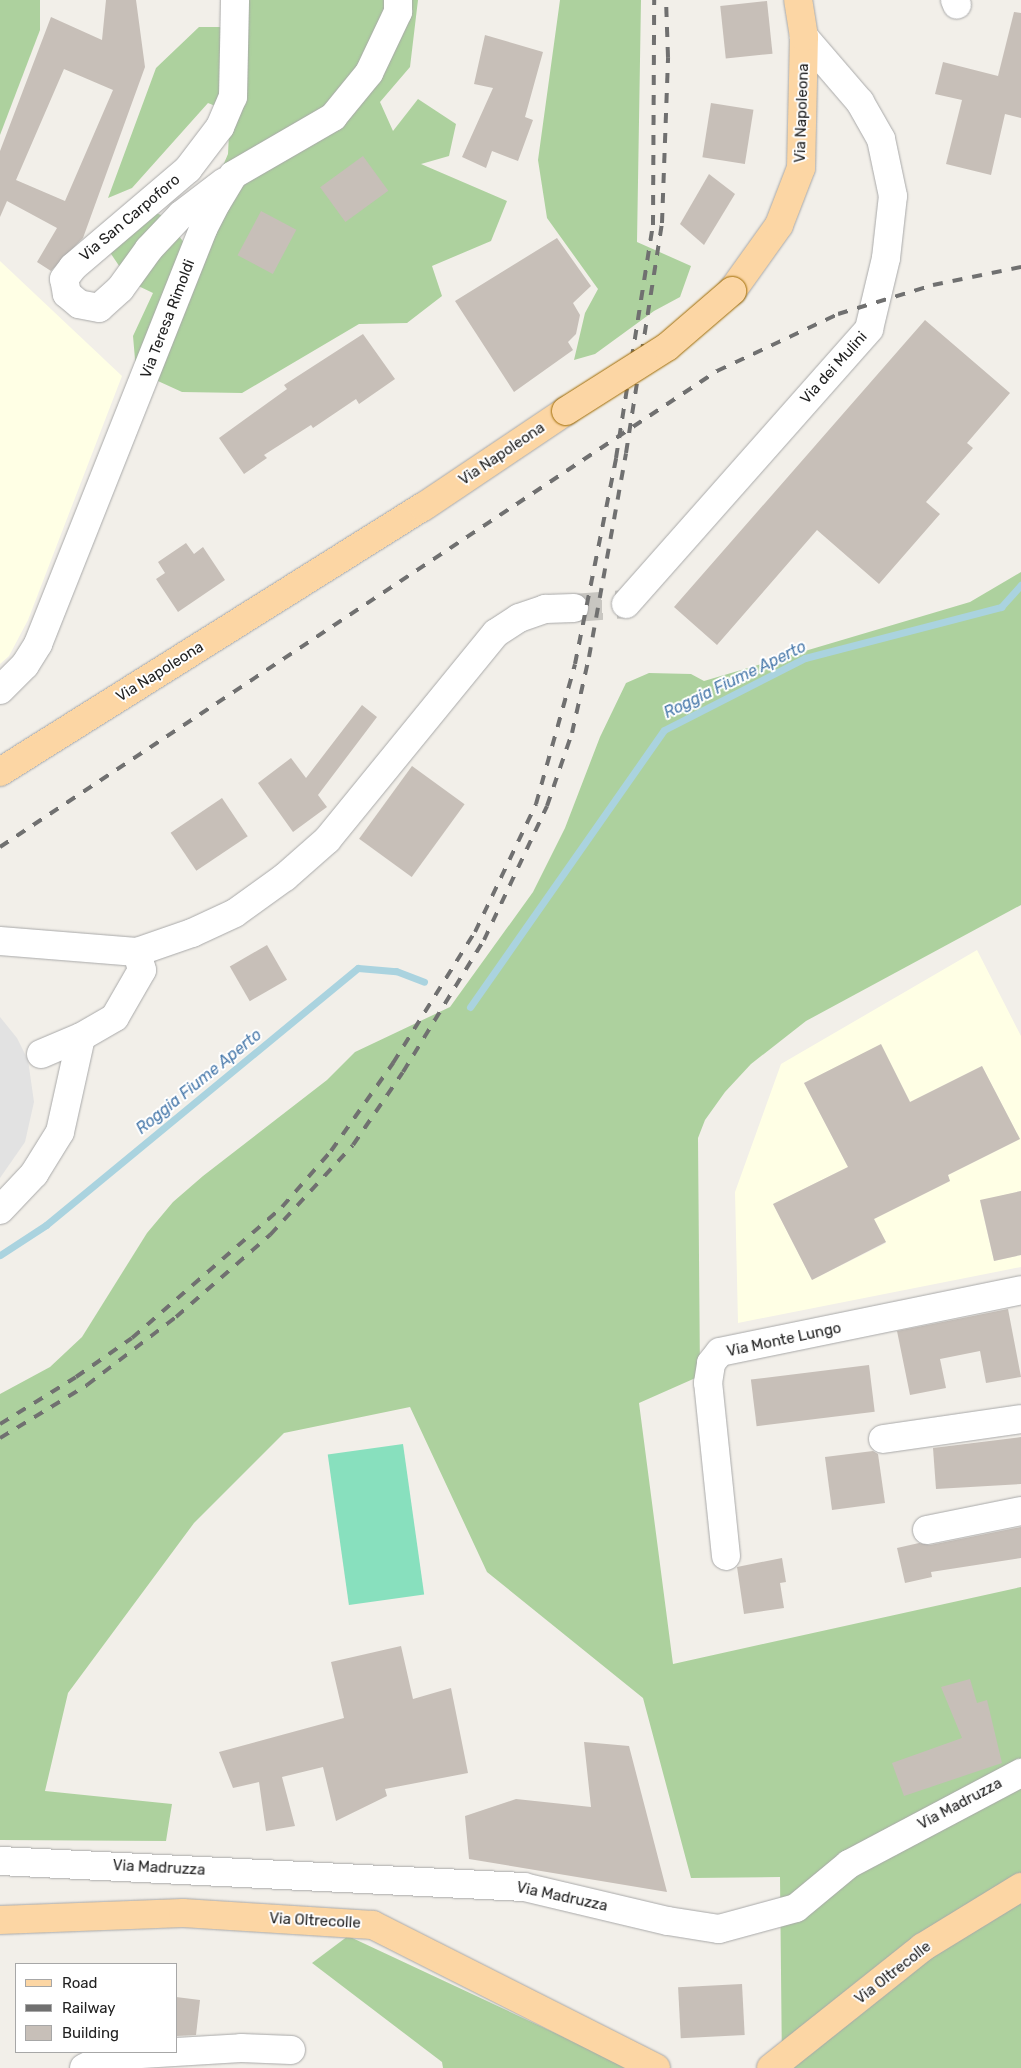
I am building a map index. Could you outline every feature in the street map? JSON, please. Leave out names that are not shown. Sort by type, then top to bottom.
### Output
[{"type":"main road","name":"Via Napoleona","points":[[0,772],[423,507],[566,411],[667,347],[732,291],[779,225],[801,168],[804,37],[798,0]]},
{"type":"main road","name":"Via Oltrecolle","points":[[771,2068],[923,1947],[1021,1887]]},
{"type":"main road","name":"Via Oltrecolle","points":[[0,1920],[183,1913],[374,1925],[656,2068]]},
{"type":"street","points":[[233,175],[333,117],[369,72],[398,12],[398,0]]},
{"type":"street","name":"Via San Carpoforo","points":[[233,175],[181,215],[149,249],[120,289],[99,308],[79,304],[67,294],[64,279],[72,267],[188,169],[220,126],[233,97],[240,5]]},
{"type":"street","name":"Via dei Mulini","points":[[626,604],[869,329],[886,258],[893,196],[881,140],[860,102],[804,37]]},
{"type":"street","name":"Via Teresa Rimoldi","points":[[0,690],[25,665],[38,644],[203,229],[233,175]]},
{"type":"street","points":[[0,941],[138,952],[192,933],[235,913],[285,877],[326,840],[496,632],[519,618],[545,609],[574,608]]},
{"type":"street","points":[[41,1054],[81,1037],[115,1017],[142,970],[138,952]]},
{"type":"street","points":[[0,1210],[34,1174],[60,1132],[81,1037]]},
{"type":"street","name":"Via Monte Lungo","points":[[726,1556],[708,1383],[711,1363],[720,1352],[1021,1290]]},
{"type":"street","points":[[883,1439],[1021,1419]]},
{"type":"street","points":[[927,1530],[1021,1512]]},
{"type":"street","name":"Via Madruzza","points":[[0,1861],[524,1887],[668,1921],[719,1929],[796,1908],[849,1864],[1021,1773]]},
{"type":"street","points":[[178,2052],[241,2048],[291,2050]]},
{"type":"street","points":[[84,2068],[108,2056],[158,2053]]},
{"type":"shaded area","points":[[0,261],[122,376],[28,620],[9,656],[0,664]]},
{"type":"shaded area","points":[[977,950],[1021,1036],[1021,1191],[980,1201],[994,1261],[1021,1255],[1021,1267],[738,1323],[735,1192],[781,1064]],"holes":[[[881,1045],[910,1102],[982,1066],[1020,1139],[948,1175],[950,1181],[874,1219],[886,1243],[812,1280],[773,1204],[848,1167],[804,1083]]]},
{"type":"shaded area","points":[[0,1017],[17,1038],[28,1060],[34,1102],[25,1142],[0,1178]]},
{"type":"green space","points":[[0,0],[40,0],[40,30],[0,135]]},
{"type":"green space","points":[[242,0],[418,0],[410,67],[380,102],[393,131],[418,99],[456,124],[449,156],[421,164],[507,201],[491,241],[432,266],[442,296],[407,323],[359,324],[242,393],[182,392],[136,371],[133,336],[153,293],[130,282],[107,248],[146,209],[161,215],[188,247],[228,154],[230,112],[208,103],[132,188],[108,198],[156,68],[199,27],[243,27]]},
{"type":"green space","points":[[560,0],[641,0],[637,242],[691,266],[680,297],[654,311],[595,354],[574,360],[585,313],[598,289],[547,218],[538,160]]},
{"type":"green space","points":[[1021,572],[1021,905],[806,1021],[751,1064],[725,1092],[705,1120],[698,1138],[700,1376],[639,1403],[673,1664],[1021,1587],[1021,2068],[782,2068],[780,1877],[691,1878],[643,1698],[487,1572],[410,1407],[284,1433],[194,1523],[68,1693],[45,1791],[172,1804],[166,1841],[0,1840],[0,1394],[50,1367],[82,1337],[147,1233],[173,1202],[203,1176],[327,1080],[355,1052],[450,1007],[533,892],[565,828],[600,737],[626,683],[649,673],[691,674],[704,681],[970,602]]},
{"type":"green space","points":[[403,1444],[424,1595],[349,1605],[328,1455]]},
{"type":"green space","points":[[348,1936],[630,2068],[443,2068],[442,2062],[312,1963]]},
{"type":"building","points":[[106,0],[136,0],[145,67],[83,238],[51,271],[37,262],[57,228],[7,201],[0,217],[0,151],[51,17],[102,40]],"holes":[[[64,69],[113,90],[65,201],[16,180]]]},
{"type":"building","points":[[767,1],[773,54],[726,59],[720,6]]},
{"type":"building","points":[[1014,12],[1021,13],[1021,118],[1005,114],[991,175],[946,164],[962,100],[935,94],[943,62],[998,76]]},
{"type":"building","points":[[485,35],[543,52],[525,117],[533,120],[518,161],[492,151],[486,168],[462,157],[493,88],[474,84]]},
{"type":"building","points":[[711,103],[753,110],[745,164],[702,157]]},
{"type":"building","points":[[363,156],[388,191],[345,222],[320,187]]},
{"type":"building","points":[[709,174],[735,194],[704,245],[680,224]]},
{"type":"building","points":[[261,211],[296,230],[273,274],[238,255]]},
{"type":"building","points":[[557,238],[591,286],[573,303],[580,315],[576,334],[568,342],[573,350],[514,392],[455,301]]},
{"type":"building","points":[[925,320],[1010,393],[967,443],[973,448],[926,502],[940,514],[879,584],[817,530],[717,645],[674,607]]},
{"type":"building","points":[[363,334],[395,379],[359,404],[356,399],[313,428],[311,425],[264,455],[267,458],[244,474],[219,438],[287,389],[284,385]]},
{"type":"building","points":[[186,543],[194,554],[203,547],[225,580],[178,612],[156,579],[165,573],[158,562]]},
{"type":"building","points":[[362,705],[377,717],[318,795],[327,807],[293,832],[258,783],[291,758],[306,778]]},
{"type":"building","points":[[412,766],[465,804],[412,877],[359,839]]},
{"type":"building","points":[[222,798],[248,836],[196,871],[171,833]]},
{"type":"building","points":[[267,945],[287,980],[250,1001],[230,966]]},
{"type":"building","points":[[881,1044],[910,1102],[982,1066],[1020,1139],[948,1175],[950,1181],[874,1219],[886,1242],[812,1280],[773,1204],[848,1167],[804,1083]]},
{"type":"building","points":[[1021,1191],[1021,1255],[994,1261],[980,1200]]},
{"type":"building","points":[[1008,1309],[1021,1377],[986,1383],[980,1351],[940,1359],[946,1388],[910,1395],[897,1331]]},
{"type":"building","points":[[869,1365],[875,1412],[757,1426],[751,1380]]},
{"type":"building","points":[[1021,1437],[1021,1484],[936,1489],[933,1448]]},
{"type":"building","points":[[873,1451],[878,1454],[885,1503],[832,1510],[825,1457]]},
{"type":"building","points":[[1021,1527],[1021,1558],[931,1572],[932,1577],[905,1583],[897,1548],[919,1543],[930,1545]]},
{"type":"building","points":[[782,1558],[786,1582],[780,1583],[784,1608],[744,1614],[737,1567]]},
{"type":"building","points":[[401,1646],[413,1699],[451,1688],[468,1773],[385,1789],[387,1796],[336,1821],[323,1767],[282,1777],[295,1826],[266,1831],[259,1782],[233,1788],[219,1752],[344,1718],[331,1662]]},
{"type":"building","points":[[970,1679],[977,1703],[987,1700],[1002,1763],[904,1796],[892,1763],[962,1738],[941,1687]]},
{"type":"building","points":[[584,1742],[629,1746],[667,1892],[469,1859],[465,1816],[516,1799],[591,1807]]},
{"type":"building","points":[[742,1984],[745,2035],[681,2038],[678,1987]]},
{"type":"building","points":[[178,1997],[200,2000],[196,2035],[178,2036]]},
{"type":"waterway","name":"Roggia Fiume Aperto","points":[[470,1007],[664,730],[805,658],[1001,607],[1021,585]]},
{"type":"waterway","name":"Roggia Fiume Aperto","points":[[0,1255],[46,1225],[358,968],[396,971],[424,982]]},
{"type":"tunnel","points":[[574,608],[626,604]]},
{"type":"railway","points":[[0,1424],[76,1377],[132,1338],[282,1207],[331,1151],[393,1063],[475,932],[536,804],[575,664],[616,458],[653,225],[654,0]]},
{"type":"railway","points":[[0,1438],[87,1385],[176,1317],[270,1235],[353,1145],[403,1072],[484,940],[547,806],[572,733],[589,657],[626,453],[662,223],[668,57],[666,0]]},
{"type":"railway","points":[[0,847],[717,371],[838,314],[933,285],[1021,267]]}]
